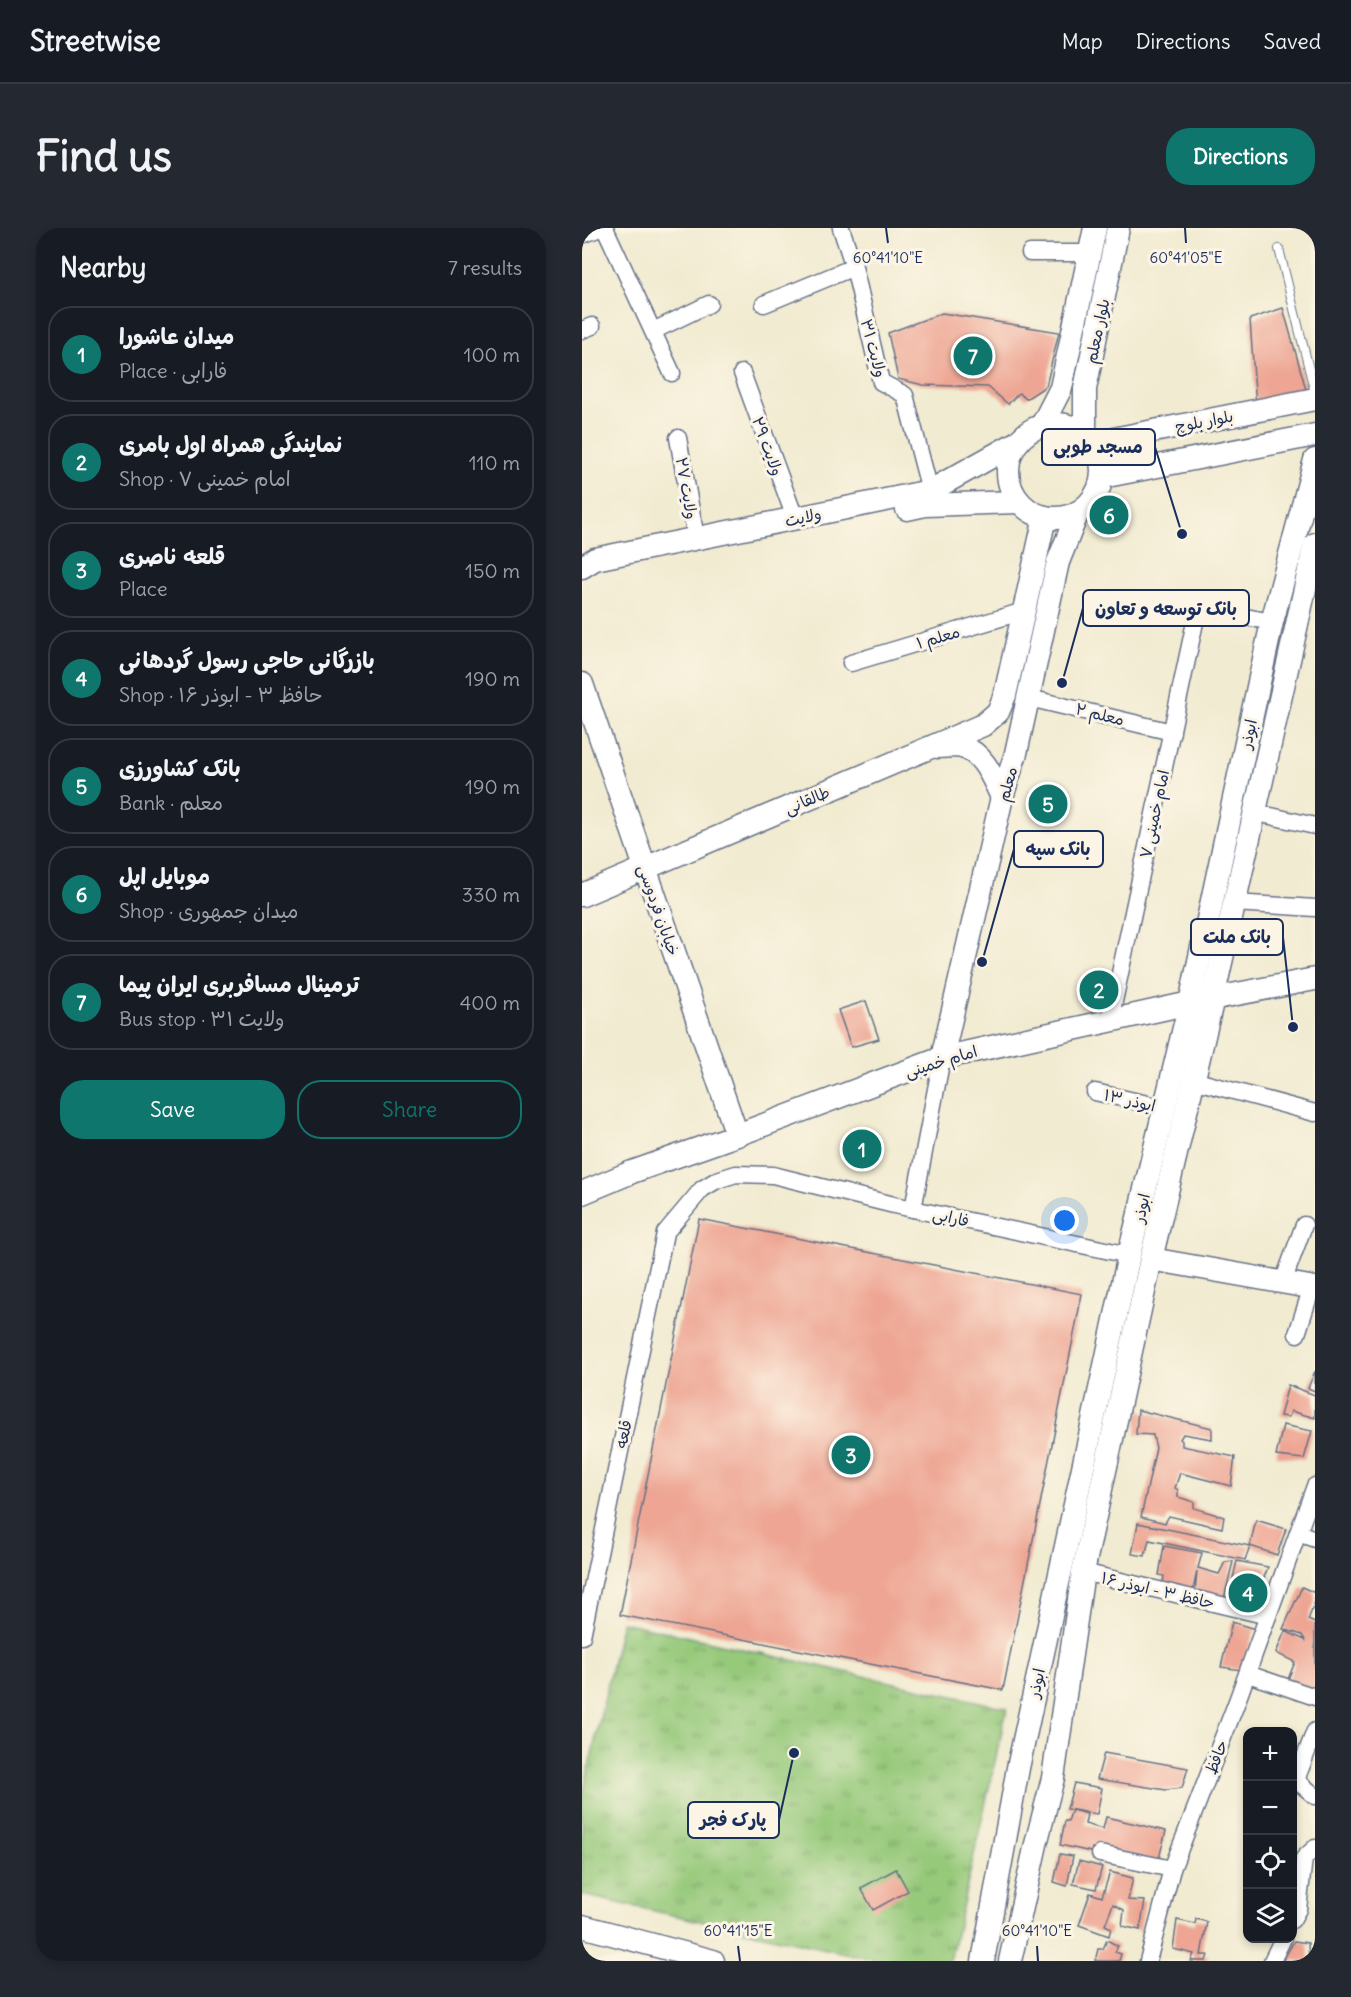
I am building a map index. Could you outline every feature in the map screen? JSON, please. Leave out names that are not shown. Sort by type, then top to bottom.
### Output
[{"type":"main road","name":"بلوار معلم","points":[[1042,425],[1061,387],[1095,228]]},
{"type":"main road","name":"بلوار معلم","points":[[1089,439],[1085,389],[1119,228]]},
{"type":"main road","name":"بلوار بلوچ","points":[[1089,439],[1315,399]]},
{"type":"main road","points":[[1059,423],[1072,426],[1089,439],[1102,463],[1099,489],[1091,501],[1078,512],[1065,518],[1046,518],[1029,511],[1018,502],[1007,476],[1008,459],[1016,443],[1027,432],[1042,425],[1059,423]]},
{"type":"main road","points":[[1102,477],[1315,435]]},
{"type":"main road","name":"ولایت","points":[[582,568],[598,572],[927,498],[1016,443]]},
{"type":"main road","name":"ابوذر","points":[[1010,1961],[1053,1778],[1083,1572],[1165,1108],[1190,1003],[1272,622],[1315,459]]},
{"type":"main road","points":[[927,498],[1018,502]]},
{"type":"main road","name":"ولایت","points":[[582,568],[595,559],[696,538],[795,519],[927,498]]},
{"type":"main road","name":"معلم","points":[[942,1058],[1002,797],[1016,753],[1029,698],[1058,562],[1078,512]]},
{"type":"main road","points":[[1024,611],[1046,518]]},
{"type":"main road","name":"ابوذر","points":[[983,1961],[1018,1768],[1140,1257],[1193,1080],[1213,998],[1315,544]]},
{"type":"main road","name":"طالقانی","points":[[582,895],[983,725],[998,712],[1009,681],[1024,611]]},
{"type":"main road","name":"خیابان فردوسی","points":[[582,684],[737,1135]]},
{"type":"main road","points":[[934,747],[962,747],[975,754],[987,766],[1002,797]]},
{"type":"main road","name":"امام خمینی","points":[[582,1193],[632,1172],[942,1058],[1213,998],[1315,979]]},
{"type":"main road","name":"فارابی","points":[[1140,1257],[1313,1287]]},
{"type":"main road","points":[[1018,1768],[1053,1778]]},
{"type":"main road","points":[[582,1926],[700,1959]]},
{"type":"street","points":[[582,235],[600,228]]},
{"type":"street","points":[[605,228],[672,373]]},
{"type":"street","name":"ولایت ۳۱","points":[[841,228],[854,267],[881,382],[905,395],[927,498]]},
{"type":"street","points":[[1030,253],[1090,253]]},
{"type":"street","points":[[764,304],[854,267]]},
{"type":"street","points":[[653,331],[709,304]]},
{"type":"street","name":"ولایت ۲۹","points":[[742,373],[795,519]]},
{"type":"street","name":"ولایت ۲۷","points":[[678,438],[696,538]]},
{"type":"street","name":"امام خمینی ۷","points":[[1110,1020],[1198,608],[1272,622]]},
{"type":"street","name":"معلم ۱","points":[[851,663],[1024,611]]},
{"type":"street","name":"معلم ۲","points":[[1029,698],[1172,732]]},
{"type":"street","points":[[1253,812],[1315,826]]},
{"type":"street","points":[[1233,903],[1315,908]]},
{"type":"street","points":[[913,1209],[942,1058]]},
{"type":"street","points":[[1193,1080],[1315,1113]]},
{"type":"street","name":"ابوذر ۱۳","points":[[1095,1092],[1165,1108]]},
{"type":"street","name":"فارابی","points":[[665,1233],[702,1189],[717,1180],[736,1174],[773,1175],[913,1209],[1140,1257]]},
{"type":"street","points":[[1283,1282],[1304,1225]]},
{"type":"street","name":"قلعه","points":[[582,1635],[665,1233]]},
{"type":"street","points":[[1297,1334],[1313,1287]]},
{"type":"street","name":"حافظ","points":[[1148,1961],[1172,1869],[1248,1674],[1315,1486]]},
{"type":"street","points":[[1298,1533],[1315,1539]]},
{"type":"street","name":"حافظ ۳ - ابوذر ۱۶","points":[[1083,1572],[1269,1616]]},
{"type":"street","points":[[1248,1674],[1315,1696]]},
{"type":"street","points":[[1315,1731],[1296,1780],[1315,1796]]},
{"type":"street","points":[[1297,1911],[1304,1858],[1315,1848]]},
{"type":"street","points":[[1100,1854],[1172,1869]]},
{"type":"street","points":[[1272,1961],[1281,1943]]},
{"type":"lane","points":[[1279,249],[1315,393]]},
{"type":"green space","points":[[622,1622],[1007,1708],[950,1961],[881,1961],[582,1895],[582,1798]]},
{"type":"building","points":[[1283,308],[1307,393],[1256,407],[1250,319]]},
{"type":"building","points":[[942,313],[1059,332],[1046,386],[1026,399],[1019,393],[1008,404],[988,387],[923,385],[898,379],[888,333]]},
{"type":"building","points":[[866,1001],[879,1039],[851,1047],[838,1010]]},
{"type":"building","points":[[699,1219],[1082,1294],[1003,1690],[620,1615]]},
{"type":"building","points":[[1315,1371],[1315,1391],[1308,1388]]},
{"type":"building","points":[[1288,1385],[1315,1395],[1315,1418],[1291,1411],[1289,1417],[1280,1416]]},
{"type":"building","points":[[1138,1410],[1212,1428],[1212,1439],[1183,1434],[1180,1439],[1182,1446],[1235,1457],[1231,1486],[1180,1473],[1175,1488],[1178,1490],[1178,1497],[1194,1502],[1194,1508],[1224,1517],[1222,1528],[1169,1516],[1165,1523],[1141,1517],[1156,1448],[1153,1435],[1136,1434]]},
{"type":"building","points":[[1283,1425],[1312,1431],[1304,1459],[1276,1456]]},
{"type":"building","points":[[1256,1520],[1286,1529],[1277,1555],[1250,1546]]},
{"type":"building","points":[[1138,1523],[1250,1546],[1245,1560],[1149,1540],[1145,1556],[1132,1554]]},
{"type":"building","points":[[1164,1546],[1202,1553],[1198,1568],[1219,1574],[1225,1562],[1233,1561],[1224,1599],[1195,1593],[1197,1571],[1192,1595],[1162,1589],[1164,1576],[1159,1575]]},
{"type":"building","points":[[1237,1561],[1268,1567],[1253,1607],[1233,1603],[1236,1587],[1240,1587],[1242,1582],[1233,1578]]},
{"type":"building","points":[[1302,1587],[1315,1593],[1315,1602],[1308,1620],[1315,1623],[1315,1692],[1286,1684],[1295,1662],[1276,1653],[1285,1631],[1305,1640],[1302,1635],[1283,1629]]},
{"type":"building","points":[[1232,1622],[1255,1629],[1241,1670],[1221,1667]]},
{"type":"building","points":[[1104,1753],[1188,1768],[1182,1788],[1166,1790],[1097,1779]]},
{"type":"building","points":[[1074,1783],[1102,1788],[1097,1814],[1067,1809]]},
{"type":"building","points":[[1072,1810],[1087,1814],[1085,1824],[1103,1829],[1106,1817],[1166,1831],[1158,1862],[1098,1849],[1092,1848],[1091,1852],[1060,1845],[1065,1821],[1068,1821]]},
{"type":"building","points":[[1060,1854],[1073,1856],[1067,1886],[1054,1882]]},
{"type":"building","points":[[1079,1861],[1102,1867],[1096,1889],[1073,1884]]},
{"type":"building","points":[[896,1869],[908,1891],[873,1910],[861,1888]]},
{"type":"building","points":[[1110,1872],[1133,1878],[1128,1900],[1145,1901],[1140,1930],[1122,1926],[1124,1910],[1113,1904],[1105,1925],[1111,1928],[1109,1936],[1079,1925],[1090,1893],[1102,1897]]},
{"type":"building","points":[[1196,1919],[1207,1922],[1201,1955],[1208,1955],[1206,1961],[1191,1961],[1194,1954],[1173,1949],[1177,1920],[1195,1924]]},
{"type":"building","points":[[1107,1940],[1118,1946],[1115,1952],[1121,1954],[1119,1961],[1095,1961],[1098,1949],[1103,1949]]},
{"type":"building","points":[[1293,1943],[1308,1943],[1309,1961],[1283,1961]]},
{"type":"place","name":"ترمینال مسافربری ایران پیما","points":[[973,356]]},
{"type":"place","name":"موبایل اپل","points":[[1109,515]]},
{"type":"place","name":"مسجد طوبی","points":[[1182,534]]},
{"type":"place","name":"بانک توسعه و تعاون","points":[[1062,683]]},
{"type":"place","name":"بانک کشاورزی","points":[[1048,804]]},
{"type":"place","name":"بانک سپه","points":[[982,962]]},
{"type":"place","name":"نمایندگی همراه اول بامری","points":[[1099,990]]},
{"type":"place","name":"بانک ملت","points":[[1293,1027]]},
{"type":"place","name":"میدان عاشورا","points":[[862,1149]]},
{"type":"place","name":"قلعه ناصری","points":[[851,1455]]},
{"type":"place","name":"بازرگانی حاجی رسول گردهانی","points":[[1248,1593]]},
{"type":"place","name":"پارک فجر","points":[[794,1753]]}]
